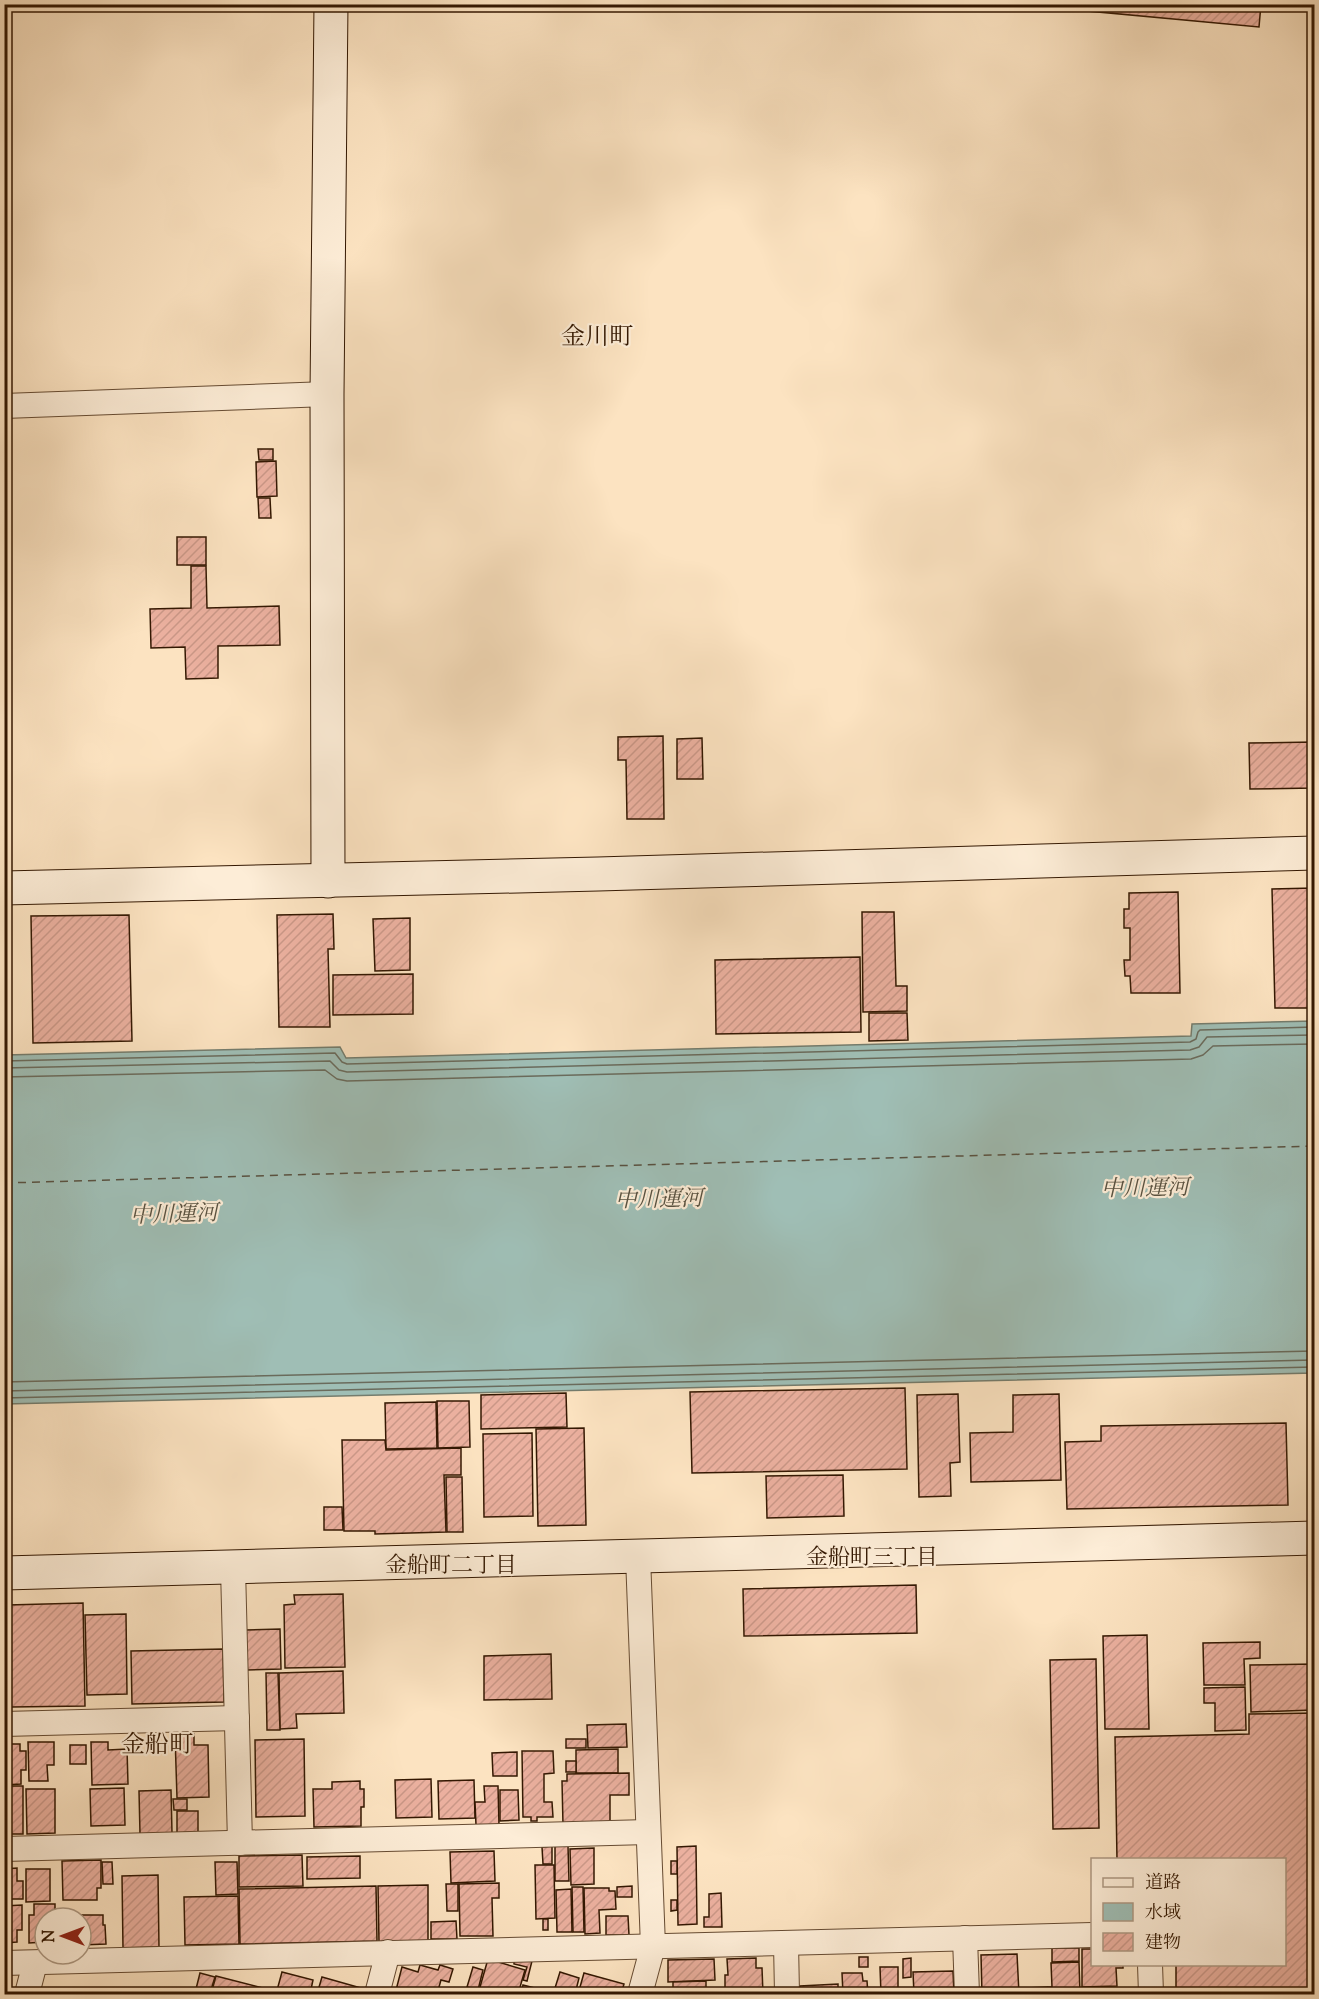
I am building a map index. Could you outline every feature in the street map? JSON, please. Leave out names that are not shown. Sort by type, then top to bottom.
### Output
[{"type":"street","points":[[328,881],[327,394],[331,4]]},
{"type":"street","points":[[4,406],[327,394]]},
{"type":"street","points":[[4,888],[1314,853]]},
{"type":"street","points":[[4,1573],[1314,1538]]},
{"type":"street","points":[[638,1557],[653,1946],[640,1995]]},
{"type":"street","points":[[233,1568],[240,1843]]},
{"type":"street","points":[[4,1724],[237,1718]]},
{"type":"street","points":[[4,1849],[648,1832]]},
{"type":"street","points":[[93,1961],[1091,1935]]},
{"type":"street","points":[[965,1938],[967,1995]]},
{"type":"street","points":[[786,1943],[787,1995]]},
{"type":"street","points":[[377,1995],[388,1952]]},
{"type":"street","points":[[4,1963],[33,1963]]},
{"type":"street","points":[[27,1995],[34,1966]]},
{"type":"street","points":[[1150,1966],[1151,1995]]},
{"type":"water","name":"中川運河","points":[[1314,1021],[1314,1373],[5,1404],[5,1055],[340,1047],[346,1058],[1191,1036],[1192,1024]]},
{"type":"building","points":[[1012,4],[1261,4],[1259,27]]},
{"type":"building","points":[[258,449],[273,449],[273,460],[259,460]]},
{"type":"building","points":[[276,461],[277,496],[257,497],[256,462]]},
{"type":"building","points":[[258,498],[270,498],[271,518],[259,518]]},
{"type":"building","points":[[177,537],[206,537],[206,565],[177,565]]},
{"type":"building","points":[[191,566],[206,566],[207,608],[279,606],[280,645],[218,646],[218,678],[186,679],[185,647],[151,648],[150,609],[191,608]]},
{"type":"building","points":[[663,736],[664,819],[627,819],[626,760],[618,760],[618,737]]},
{"type":"building","points":[[702,738],[703,779],[677,779],[677,739]]},
{"type":"building","points":[[1314,742],[1314,788],[1250,789],[1249,743]]},
{"type":"building","points":[[1314,888],[1314,1008],[1275,1008],[1272,889]]},
{"type":"building","points":[[1178,892],[1180,993],[1131,993],[1130,976],[1125,976],[1124,960],[1130,960],[1130,928],[1124,928],[1124,909],[1129,909],[1129,893]]},
{"type":"building","points":[[862,912],[894,912],[896,986],[907,986],[907,1011],[863,1012]]},
{"type":"building","points":[[333,914],[334,949],[328,949],[330,1027],[279,1027],[277,915]]},
{"type":"building","points":[[129,915],[132,1041],[33,1043],[31,916]]},
{"type":"building","points":[[410,918],[410,970],[375,971],[373,919]]},
{"type":"building","points":[[860,957],[861,1032],[716,1034],[715,960]]},
{"type":"building","points":[[413,974],[413,1014],[333,1015],[333,975]]},
{"type":"building","points":[[869,1013],[907,1013],[908,1040],[869,1041]]},
{"type":"building","points":[[905,1388],[907,1469],[692,1473],[690,1392]]},
{"type":"building","points":[[566,1393],[567,1427],[481,1429],[481,1395]]},
{"type":"building","points":[[958,1394],[960,1462],[950,1463],[951,1496],[919,1497],[917,1395]]},
{"type":"building","points":[[1059,1394],[1061,1480],[971,1482],[970,1433],[1013,1432],[1013,1395]]},
{"type":"building","points":[[437,1401],[469,1401],[470,1447],[438,1448]]},
{"type":"building","points":[[436,1402],[437,1448],[386,1449],[385,1403]]},
{"type":"building","points":[[1286,1423],[1288,1505],[1067,1509],[1065,1442],[1101,1441],[1101,1426]]},
{"type":"building","points":[[584,1428],[586,1525],[538,1526],[536,1429]]},
{"type":"building","points":[[532,1433],[533,1516],[484,1517],[483,1434]]},
{"type":"building","points":[[342,1440],[385,1440],[386,1450],[461,1448],[461,1475],[444,1475],[446,1532],[375,1534],[375,1531],[344,1531]]},
{"type":"building","points":[[843,1475],[844,1516],[767,1518],[766,1476]]},
{"type":"building","points":[[446,1477],[462,1477],[463,1532],[447,1532]]},
{"type":"building","points":[[324,1507],[342,1507],[343,1530],[324,1530]]},
{"type":"building","points":[[916,1585],[917,1633],[744,1636],[743,1589]]},
{"type":"building","points":[[343,1594],[345,1667],[285,1668],[284,1605],[295,1604],[294,1595]]},
{"type":"building","points":[[83,1603],[85,1706],[11,1707],[8,1605]]},
{"type":"building","points":[[126,1614],[127,1694],[87,1695],[85,1615]]},
{"type":"building","points":[[280,1629],[281,1669],[247,1670],[246,1630]]},
{"type":"building","points":[[1147,1635],[1149,1729],[1105,1729],[1103,1636]]},
{"type":"building","points":[[1260,1642],[1260,1658],[1244,1659],[1245,1685],[1204,1685],[1203,1643]]},
{"type":"building","points":[[223,1649],[224,1702],[132,1704],[131,1651]]},
{"type":"building","points":[[551,1654],[552,1699],[484,1700],[484,1656]]},
{"type":"building","points":[[1096,1659],[1099,1828],[1053,1829],[1050,1660]]},
{"type":"building","points":[[1314,1664],[1314,1710],[1251,1712],[1250,1665]]},
{"type":"building","points":[[343,1671],[344,1713],[296,1714],[297,1728],[280,1729],[279,1673]]},
{"type":"building","points":[[266,1673],[278,1673],[280,1730],[267,1730]]},
{"type":"building","points":[[1245,1687],[1246,1730],[1215,1731],[1215,1703],[1204,1703],[1204,1688]]},
{"type":"building","points":[[1314,1713],[1314,1994],[1176,1994],[1176,1966],[1286,1966],[1286,1858],[1117,1858],[1115,1737],[1249,1734],[1249,1714]]},
{"type":"building","points":[[626,1724],[627,1747],[588,1748],[587,1725]]},
{"type":"building","points":[[194,1734],[194,1745],[208,1745],[209,1797],[177,1798],[175,1735]]},
{"type":"building","points":[[304,1739],[305,1816],[256,1817],[255,1740]]},
{"type":"building","points":[[566,1739],[586,1739],[586,1748],[566,1748]]},
{"type":"building","points":[[28,1742],[54,1742],[54,1765],[47,1765],[48,1781],[29,1781]]},
{"type":"building","points":[[91,1742],[108,1742],[108,1750],[127,1749],[128,1784],[92,1785]]},
{"type":"building","points":[[4,1744],[20,1744],[20,1751],[26,1751],[26,1770],[21,1770],[21,1784],[4,1785]]},
{"type":"building","points":[[70,1745],[86,1745],[86,1764],[70,1764]]},
{"type":"building","points":[[618,1749],[618,1773],[576,1773],[576,1750]]},
{"type":"building","points":[[522,1751],[553,1751],[554,1773],[544,1774],[544,1802],[552,1802],[553,1817],[537,1817],[537,1821],[531,1821],[531,1817],[523,1817]]},
{"type":"building","points":[[517,1752],[517,1776],[493,1776],[492,1753]]},
{"type":"building","points":[[566,1761],[576,1761],[576,1772],[566,1772]]},
{"type":"building","points":[[629,1773],[629,1795],[610,1795],[610,1824],[563,1825],[562,1781],[567,1781],[567,1774]]},
{"type":"building","points":[[431,1779],[432,1817],[396,1818],[395,1780]]},
{"type":"building","points":[[474,1780],[475,1818],[439,1819],[438,1781]]},
{"type":"building","points":[[360,1781],[360,1789],[364,1789],[361,1826],[314,1827],[313,1789],[332,1789],[332,1782]]},
{"type":"building","points":[[5,1786],[23,1786],[23,1834],[6,1834]]},
{"type":"building","points":[[484,1786],[498,1786],[499,1825],[476,1825],[475,1802],[485,1802]]},
{"type":"building","points":[[124,1788],[125,1825],[91,1826],[90,1789]]},
{"type":"building","points":[[26,1789],[55,1789],[55,1833],[27,1834]]},
{"type":"building","points":[[171,1790],[172,1833],[140,1834],[139,1791]]},
{"type":"building","points":[[500,1790],[518,1790],[519,1820],[500,1821]]},
{"type":"building","points":[[173,1799],[187,1799],[187,1810],[174,1810]]},
{"type":"building","points":[[177,1811],[198,1811],[198,1832],[177,1833]]},
{"type":"building","points":[[552,1846],[552,1864],[543,1864],[542,1847]]},
{"type":"building","points":[[555,1846],[568,1846],[569,1881],[555,1881]]},
{"type":"building","points":[[696,1846],[697,1924],[678,1925],[677,1847]]},
{"type":"building","points":[[594,1848],[594,1884],[571,1885],[570,1849]]},
{"type":"building","points":[[494,1851],[495,1881],[451,1883],[450,1852]]},
{"type":"building","points":[[302,1855],[303,1886],[239,1887],[239,1856]]},
{"type":"building","points":[[360,1856],[360,1878],[307,1879],[307,1857]]},
{"type":"building","points":[[101,1860],[101,1888],[97,1888],[97,1900],[63,1900],[62,1861]]},
{"type":"building","points":[[671,1861],[677,1861],[677,1874],[671,1874]]},
{"type":"building","points":[[102,1862],[112,1862],[113,1884],[103,1884]]},
{"type":"building","points":[[215,1862],[237,1862],[238,1894],[216,1895]]},
{"type":"building","points":[[535,1865],[554,1865],[555,1918],[536,1919]]},
{"type":"building","points":[[17,1868],[17,1881],[23,1881],[23,1899],[4,1899],[4,1869]]},
{"type":"building","points":[[26,1869],[50,1869],[50,1901],[26,1902]]},
{"type":"building","points":[[158,1875],[159,1947],[123,1948],[122,1876]]},
{"type":"building","points":[[499,1883],[499,1898],[492,1898],[493,1936],[460,1936],[459,1884]]},
{"type":"building","points":[[446,1884],[458,1884],[458,1911],[447,1911]]},
{"type":"building","points":[[428,1885],[428,1941],[379,1942],[378,1886]]},
{"type":"building","points":[[376,1886],[377,1941],[240,1944],[239,1889]]},
{"type":"building","points":[[632,1886],[632,1897],[617,1897],[617,1887]]},
{"type":"building","points":[[572,1887],[583,1887],[584,1932],[573,1932]]},
{"type":"building","points":[[584,1888],[609,1888],[609,1891],[615,1891],[616,1909],[599,1910],[600,1933],[585,1934]]},
{"type":"building","points":[[571,1889],[572,1932],[557,1932],[556,1890]]},
{"type":"building","points":[[721,1893],[722,1927],[704,1927],[704,1917],[709,1917],[709,1894]]},
{"type":"building","points":[[238,1896],[239,1944],[185,1945],[184,1897]]},
{"type":"building","points":[[671,1900],[677,1900],[677,1910],[671,1911]]},
{"type":"building","points":[[34,1904],[55,1904],[55,1906],[34,1906]]},
{"type":"building","points":[[22,1905],[22,1930],[17,1930],[17,1942],[4,1943],[4,1906]]},
{"type":"building","points":[[29,1915],[33,1915],[33,1943],[29,1943]]},
{"type":"building","points":[[93,1915],[103,1915],[106,1944],[93,1945]]},
{"type":"building","points":[[606,1916],[628,1916],[629,1935],[606,1935]]},
{"type":"building","points":[[543,1919],[548,1919],[548,1930],[543,1930]]},
{"type":"building","points":[[456,1921],[457,1939],[431,1939],[431,1922]]},
{"type":"building","points":[[1052,1948],[1079,1948],[1079,1961],[1052,1962]]},
{"type":"building","points":[[1082,1949],[1091,1949],[1091,1966],[1123,1966],[1123,1968],[1116,1968],[1117,1986],[1082,1987]]},
{"type":"building","points":[[1017,1954],[1019,1994],[982,1994],[981,1955]]},
{"type":"building","points":[[859,1957],[868,1957],[868,1967],[859,1967]]},
{"type":"building","points":[[756,1958],[756,1968],[762,1968],[763,1994],[725,1994],[725,1975],[728,1975],[727,1959]]},
{"type":"building","points":[[911,1958],[911,1977],[903,1978],[903,1959]]},
{"type":"building","points":[[488,1959],[525,1970],[518,1994],[478,1994]]},
{"type":"building","points":[[714,1959],[715,1980],[668,1982],[668,1960]]},
{"type":"building","points":[[514,1960],[532,1961],[527,1981],[523,1980],[527,1967],[514,1964]]},
{"type":"building","points":[[1079,1962],[1080,1994],[1048,1994],[1048,1987],[1052,1987],[1051,1963]]},
{"type":"building","points":[[420,1965],[438,1970],[440,1965],[453,1969],[449,1982],[441,1980],[437,1994],[395,1994],[402,1967],[418,1972]]},
{"type":"building","points":[[473,1967],[483,1970],[478,1990],[467,1987]]},
{"type":"building","points":[[880,1967],[898,1967],[898,1990],[910,1990],[910,1994],[881,1994]]},
{"type":"building","points":[[953,1971],[954,1994],[914,1994],[913,1972]]},
{"type":"building","points":[[282,1972],[313,1980],[310,1994],[276,1994]]},
{"type":"building","points":[[560,1972],[579,1978],[575,1994],[555,1988]]},
{"type":"building","points":[[200,1973],[215,1977],[210,1993],[196,1989]]},
{"type":"building","points":[[584,1973],[624,1984],[621,1994],[578,1994]]},
{"type":"building","points":[[842,1973],[862,1973],[863,1981],[867,1981],[868,1994],[843,1994]]},
{"type":"building","points":[[216,1976],[275,1991],[275,1994],[211,1994]]},
{"type":"building","points":[[322,1977],[361,1988],[359,1994],[317,1994]]},
{"type":"building","points":[[706,1981],[706,1994],[673,1994],[673,1982]]},
{"type":"building","points":[[838,1984],[838,1994],[800,1994],[800,1986]]},
{"type":"building","points":[[523,1985],[558,1994],[521,1994]]},
{"type":"building","points":[[1047,1987],[1047,1994],[1027,1994],[1027,1988]]},
{"type":"building","points":[[184,1988],[209,1994],[182,1994]]},
{"type":"building","points":[[1082,1988],[1106,1988],[1106,1994],[1082,1994]]},
{"type":"ferry route","points":[[4,1183],[1314,1146]]},
{"type":"district","name":"金川町","points":[[597,338]]},
{"type":"district","name":"金船町三丁目","points":[[872,1559]]},
{"type":"district","name":"金船町二丁目","points":[[451,1567]]},
{"type":"district","name":"金船町","points":[[157,1746]]}]
